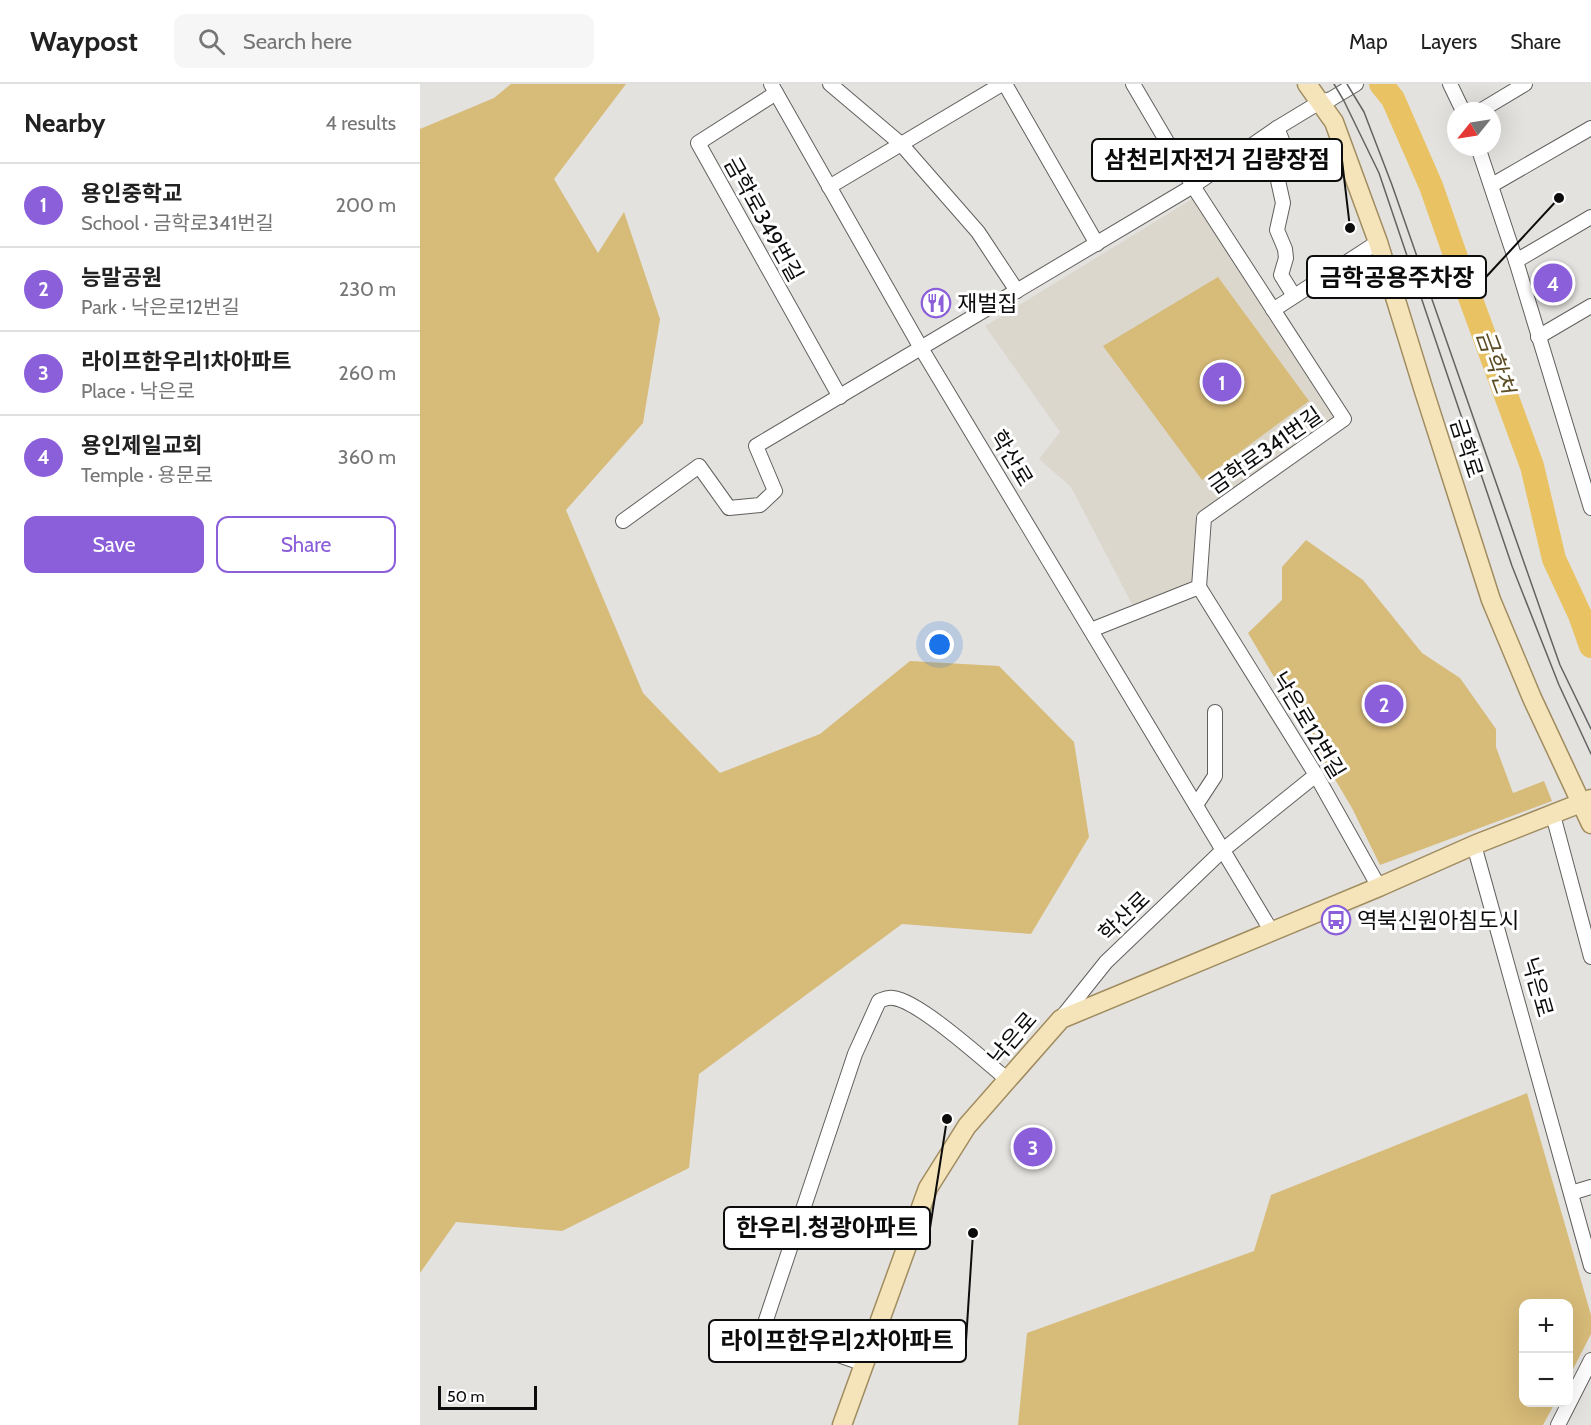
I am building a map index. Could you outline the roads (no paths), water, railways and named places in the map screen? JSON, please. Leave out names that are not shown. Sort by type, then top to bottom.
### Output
[{"type":"main road","name":"금학로","points":[[1307,84],[1325,100],[1378,242],[1491,600],[1532,698],[1586,801],[1591,824]]},
{"type":"main road","name":"낙은로","points":[[842,1425],[928,1188],[967,1126],[1061,1019],[1379,887],[1474,845],[1586,801]]},
{"type":"street","points":[[830,84],[901,144],[978,232],[1017,291]]},
{"type":"street","points":[[830,187],[1004,84],[1097,244]]},
{"type":"street","points":[[1133,84],[1194,186],[1273,310],[1378,242]]},
{"type":"street","points":[[623,521],[699,466],[729,508],[760,506],[775,490],[756,446],[1194,186],[1277,128],[1356,84]]},
{"type":"street","points":[[1450,84],[1459,102]]},
{"type":"street","points":[[1495,102],[1525,84]]},
{"type":"street","name":"학산로","points":[[774,88],[921,348],[1272,932]]},
{"type":"street","name":"금학로349번길","points":[[774,88],[698,143],[840,397]]},
{"type":"street","points":[[1277,128],[1284,145],[1277,176],[1283,202],[1277,230],[1285,249],[1286,258],[1281,275],[1294,296]]},
{"type":"street","points":[[1492,185],[1591,128]]},
{"type":"street","points":[[1481,156],[1516,261],[1591,508]]},
{"type":"street","points":[[1516,261],[1591,217]]},
{"type":"street","points":[[1538,337],[1591,306]]},
{"type":"street","name":"금학로341번길","points":[[1199,586],[1204,518],[1344,419],[1273,310]]},
{"type":"street","points":[[1090,630],[1199,586]]},
{"type":"street","name":"낙은로12번길","points":[[1199,586],[1316,775],[1379,887]]},
{"type":"street","points":[[1196,805],[1215,776],[1215,712]]},
{"type":"street","points":[[1223,850],[1316,775]]},
{"type":"street","points":[[1553,815],[1591,957]]},
{"type":"street","name":"낙은로","points":[[1474,845],[1591,1266]]},
{"type":"street","name":"학산로","points":[[1061,1019],[1106,962],[1223,850]]},
{"type":"street","points":[[864,1364],[763,1329],[855,1054],[879,1002],[887,997],[895,998],[937,1021],[1008,1080]]},
{"type":"street","points":[[1571,1193],[1591,1187]]},
{"type":"street","points":[[1557,1425],[1591,1360]]},
{"type":"waterway","name":"금학천","points":[[1381,84],[1393,99],[1431,186],[1532,466],[1554,559],[1580,615],[1591,646]]},
{"type":"tram line","points":[[1334,84],[1379,173],[1512,566],[1559,685],[1591,754]]},
{"type":"tram line","points":[[1347,84],[1364,112],[1392,185],[1560,665],[1591,729]]},
{"type":"place","name":"금학공용주차장","points":[[1559,198]]},
{"type":"place","name":"삼천리자전거 김량장점","points":[[1350,228]]},
{"type":"place","name":"용인제일교회","points":[[1553,283]]},
{"type":"place","name":"재벌집","points":[[936,303]]},
{"type":"place","name":"용인중학교","points":[[1222,382]]},
{"type":"place","name":"능말공원","points":[[1384,704]]},
{"type":"place","name":"역북신원아침도시","points":[[1336,920]]},
{"type":"place","name":"한우리.청광아파트","points":[[947,1119]]},
{"type":"place","name":"라이프한우리1차아파트","points":[[1033,1147]]},
{"type":"place","name":"라이프한우리2차아파트","points":[[973,1233]]}]
